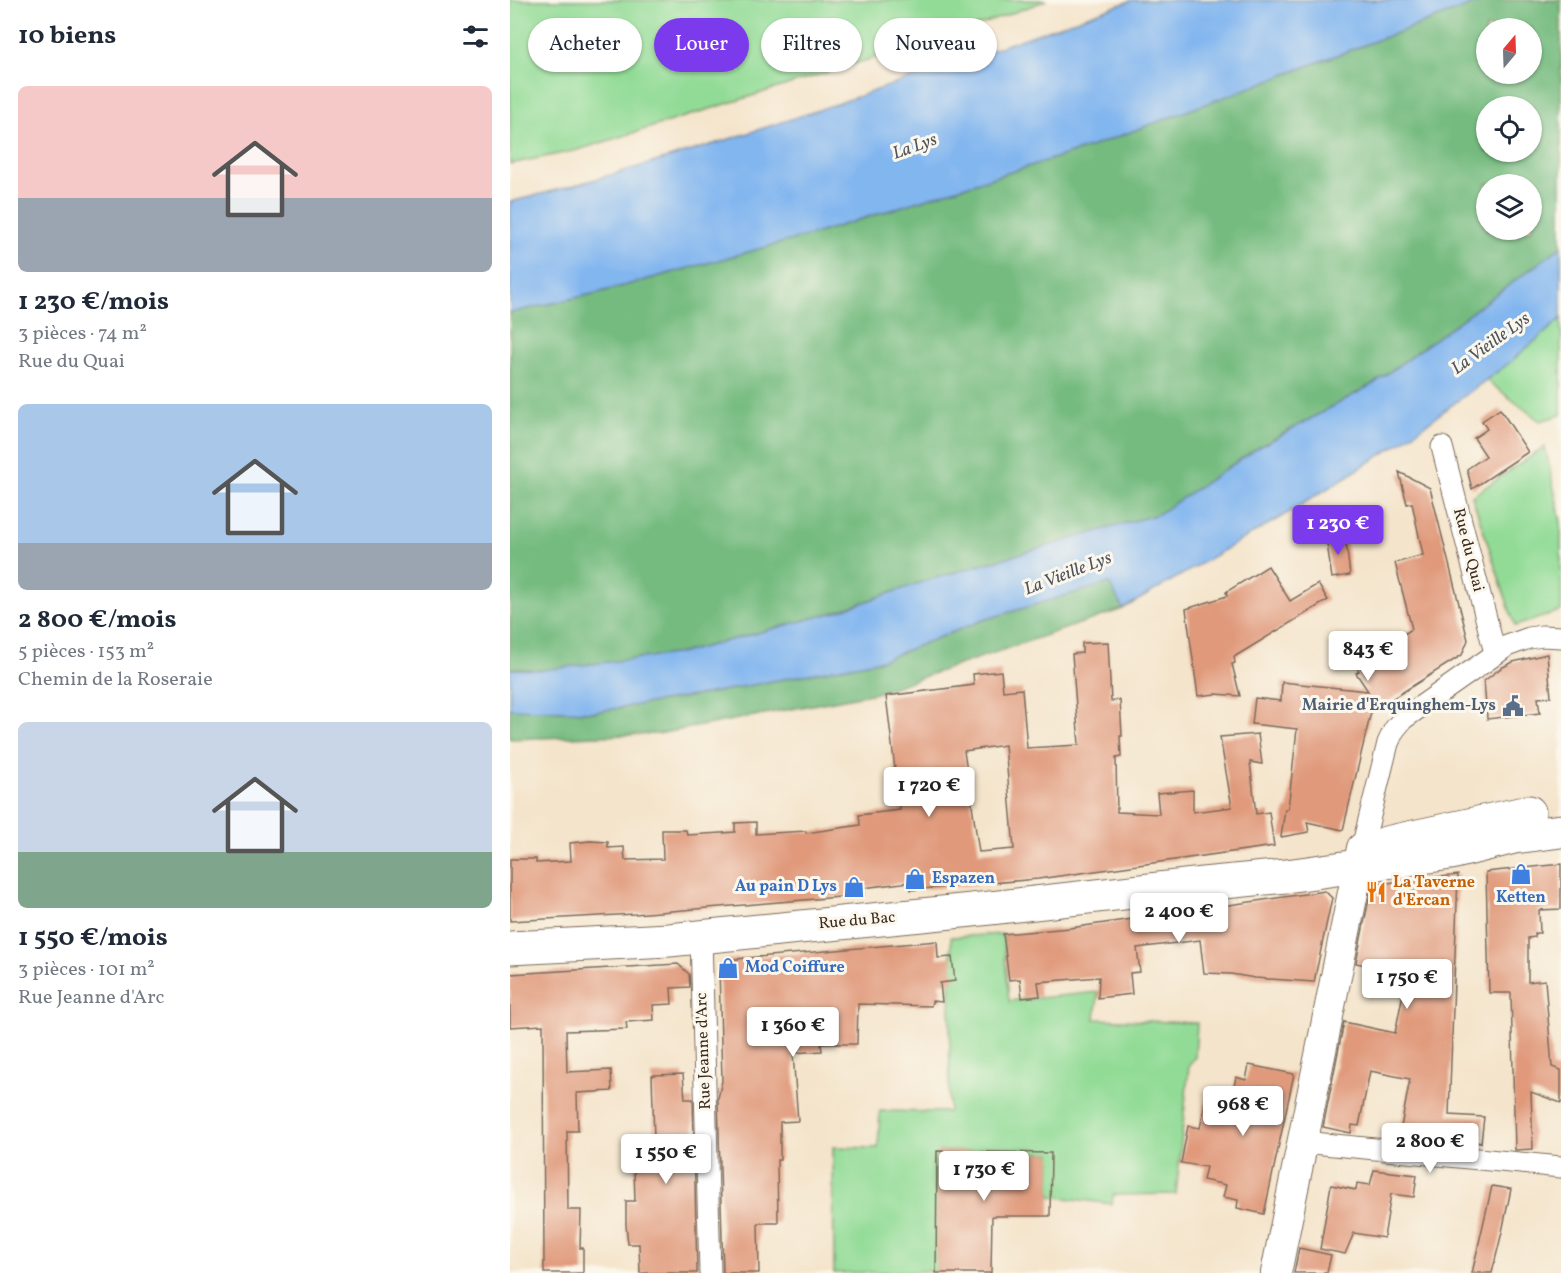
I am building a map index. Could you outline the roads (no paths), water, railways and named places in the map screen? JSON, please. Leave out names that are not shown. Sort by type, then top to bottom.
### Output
[{"type":"main road","points":[[1360,858],[1502,817],[1561,808]]},
{"type":"main road","points":[[1360,858],[1451,853],[1514,837],[1561,831]]},
{"type":"main road","name":"Rue du Bac","points":[[510,948],[603,944],[701,936],[984,909],[1296,875],[1360,858]]},
{"type":"street","name":"Rue du Quai","points":[[1442,447],[1495,653]]},
{"type":"street","points":[[1276,1273],[1360,858],[1384,755],[1394,730],[1411,712],[1495,653],[1517,641],[1542,636],[1561,636]]},
{"type":"street","name":"Rue Jeanne d'Arc","points":[[701,936],[710,1273]]},
{"type":"street","points":[[1303,1142],[1561,1167]]},
{"type":"water","name":"La Lys","points":[[1133,0],[1485,0],[1090,147],[814,234],[601,292],[510,313],[510,202],[746,134],[929,72],[997,72],[997,48]]},
{"type":"water","name":"La Vieille Lys","points":[[1561,247],[1561,319],[1509,363],[1402,442],[1293,510],[1123,609],[1109,583],[983,620],[882,660],[700,695],[594,712],[510,709],[510,669],[542,670],[682,653],[836,612],[925,581],[1158,514],[1256,449],[1373,384]]},
{"type":"place","name":"Mairie d'Erquinghem-Lys","points":[[1513,706]]},
{"type":"place","name":"Ketten","points":[[1521,874]]},
{"type":"place","name":"Espazen","points":[[915,879]]},
{"type":"place","name":"Au pain D Lys","points":[[854,887]]},
{"type":"place","name":"La Taverne d'Ercan","points":[[1376,892]]},
{"type":"place","name":"Mod Coiffure","points":[[728,968]]}]
